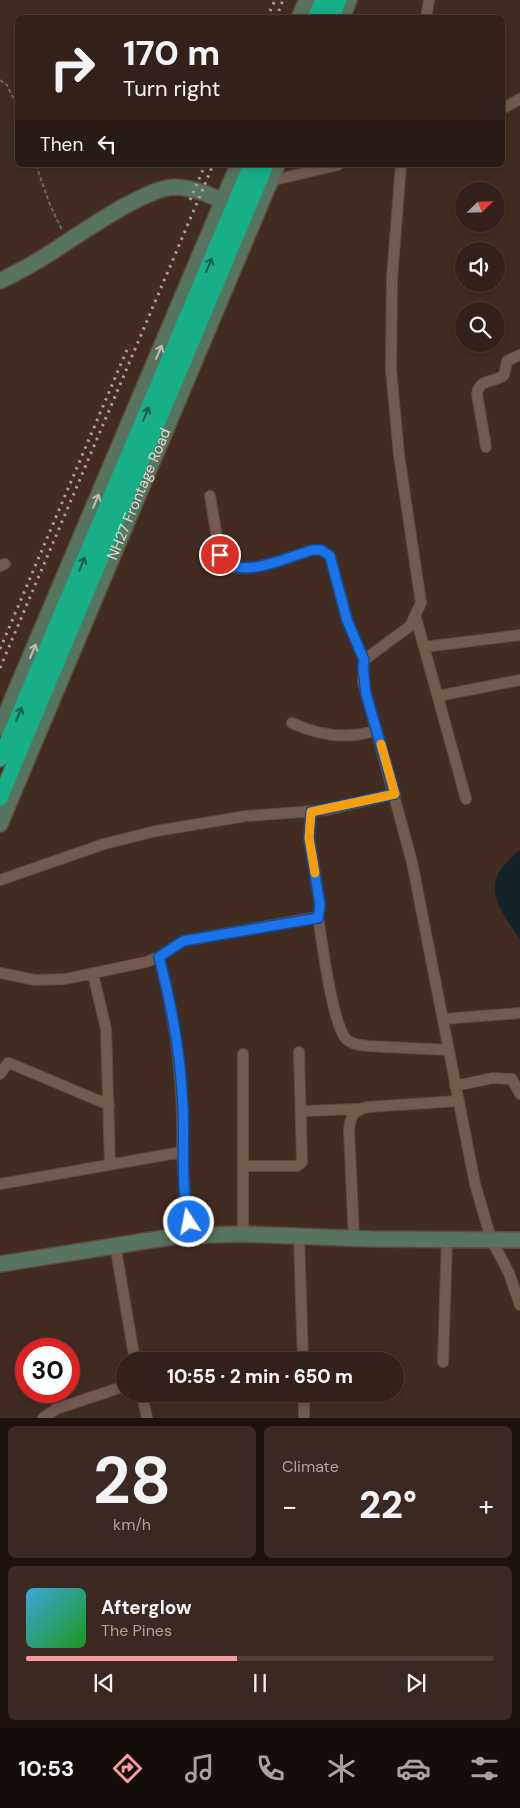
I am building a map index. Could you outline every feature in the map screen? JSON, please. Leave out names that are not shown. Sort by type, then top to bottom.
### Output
[{"type":"highway","points":[[316,15],[322,0]]},
{"type":"highway","points":[[332,15],[338,0]]},
{"type":"highway","points":[[251,167],[256,187]]},
{"type":"highway","points":[[0,798],[265,167]]},
{"type":"highway","points":[[0,759],[228,204],[256,187]]},
{"type":"street","points":[[301,15],[307,0]]},
{"type":"street","points":[[343,15],[349,0]]},
{"type":"street","points":[[426,15],[429,0]]},
{"type":"street","points":[[505,107],[520,99]]},
{"type":"street","points":[[0,728],[228,204],[237,167]]},
{"type":"street","name":"NH27 Frontage Road","points":[[0,824],[256,187],[275,167]]},
{"type":"street","points":[[256,187],[331,167]]},
{"type":"street","points":[[364,660],[401,634],[416,618],[421,603],[400,455],[391,369],[392,278],[400,167]]},
{"type":"street","points":[[0,281],[109,216],[160,190],[175,187],[194,191],[228,204]]},
{"type":"street","points":[[486,447],[477,394],[478,388],[484,381],[504,375],[507,361],[520,355]]},
{"type":"street","points":[[210,496],[220,555],[223,562],[230,567],[249,568],[313,550],[321,550],[330,556],[347,620],[364,660],[364,688],[395,794],[412,862],[457,1101],[475,1184],[491,1239],[506,1266],[520,1304]]},
{"type":"street","points":[[416,618],[466,799]]},
{"type":"street","points":[[424,647],[520,635]]},
{"type":"street","points":[[438,696],[520,680]]},
{"type":"street","points":[[292,723],[315,732],[345,737],[362,736],[377,730]]},
{"type":"street","points":[[0,880],[104,844],[148,833],[246,816],[311,812],[395,794]]},
{"type":"street","points":[[311,812],[309,838],[320,905],[318,918],[338,1019],[347,1040],[356,1045],[448,1050]]},
{"type":"street","points":[[0,973],[48,980],[93,974],[146,962],[159,957],[183,941],[318,918]]},
{"type":"street","points":[[159,957],[170,1004],[180,1065],[184,1110],[182,1152],[186,1207],[195,1235]]},
{"type":"street","points":[[93,974],[106,1029],[110,1164]]},
{"type":"street","points":[[443,1019],[520,1012]]},
{"type":"street","points":[[243,1166],[297,1166],[302,1162],[299,1052]]},
{"type":"street","points":[[243,1054],[243,1234]]},
{"type":"street","points":[[0,1074],[8,1063],[109,1105]]},
{"type":"street","points":[[455,1086],[503,1077],[512,1079],[520,1093]]},
{"type":"street","points":[[302,1111],[358,1109],[457,1101]]},
{"type":"street","points":[[354,1238],[349,1131],[353,1114],[358,1109]]},
{"type":"street","points":[[0,1184],[182,1152]]},
{"type":"street","points":[[0,1264],[114,1244],[195,1235],[243,1234],[354,1238],[520,1240]]},
{"type":"street","points":[[299,1236],[303,1352]]},
{"type":"street","points":[[443,1362],[447,1240]]},
{"type":"street","points":[[114,1244],[133,1352]]},
{"type":"street","points":[[43,1418],[56,1409],[116,1389]]},
{"type":"street","points":[[144,1402],[147,1418]]},
{"type":"street","points":[[304,1402],[304,1418]]},
{"type":"path","points":[[0,80],[7,85],[15,102]]},
{"type":"path","points":[[37,167],[50,205],[68,241]]},
{"type":"shaded area","points":[[520,850],[520,940],[498,904],[495,894],[495,883],[507,862]]},
{"type":"railway","points":[[268,15],[275,0]]},
{"type":"railway","points":[[277,15],[283,0]]},
{"type":"railway","points":[[190,200],[204,167]]},
{"type":"railway","points":[[0,668],[212,167]]},
{"type":"railway","points":[[0,649],[129,345]]},
{"type":"slow traffic","points":[[315,873],[311,859],[309,838],[311,812],[395,794],[381,744]]},
{"type":"route","points":[[189,1222],[184,1193],[182,1152],[184,1110],[180,1065],[170,1004],[159,957],[183,941],[318,918],[320,905],[309,838],[311,812],[395,794],[366,694],[363,669],[364,660],[352,636],[330,556],[321,550],[313,550],[263,565],[238,568],[230,567],[223,562],[220,555]]}]
